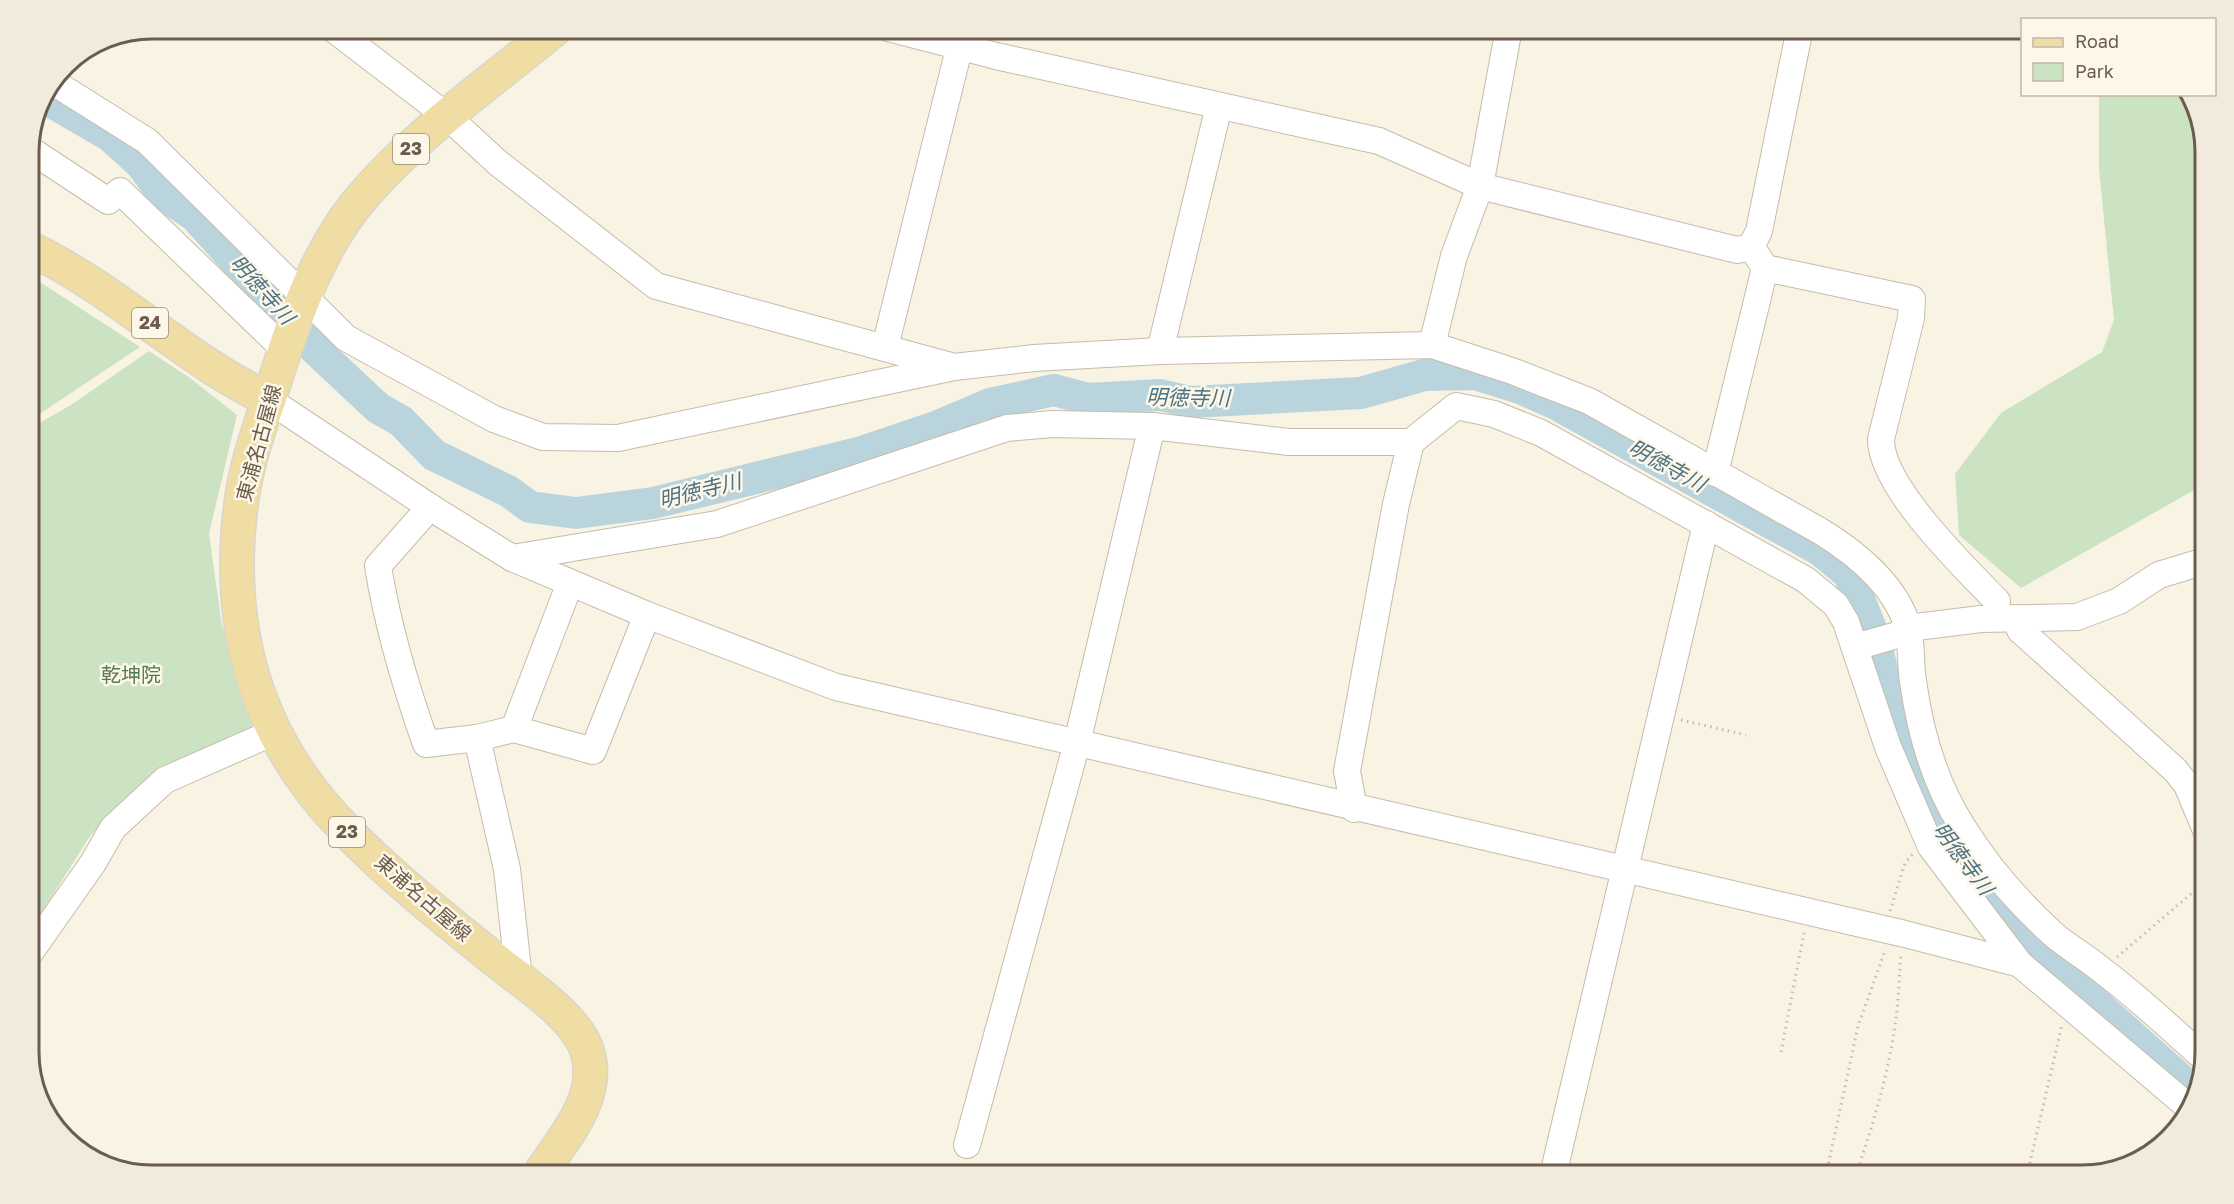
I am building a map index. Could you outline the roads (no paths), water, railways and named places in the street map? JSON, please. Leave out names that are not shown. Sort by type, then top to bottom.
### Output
[{"type":"main road","name":"東浦名古屋線","points":[[543,39],[400,158],[352,210],[316,267],[285,350],[243,493],[236,575],[238,618],[259,699],[274,732],[305,782],[344,829],[577,1031],[586,1047],[590,1066],[585,1102],[547,1165]]},
{"type":"main road","name":"24","points":[[39,254],[96,286],[213,368],[269,400]]},
{"type":"street","points":[[346,39],[448,117],[498,163],[656,286],[954,367]]},
{"type":"street","points":[[885,347],[954,39],[996,56],[1379,141],[1480,186],[1737,250],[1751,247]]},
{"type":"street","points":[[1432,345],[1454,256],[1480,186],[1507,39]]},
{"type":"street","points":[[1751,247],[1759,231],[1798,39]]},
{"type":"street","points":[[60,86],[147,141],[303,299],[346,338],[494,419],[543,436],[618,438],[954,367],[1034,358],[1160,351],[1432,345],[1512,370],[1589,401],[1820,531],[1856,556],[1890,592],[1905,632],[1922,734],[1931,763],[1962,826],[2004,883],[2052,933],[2104,971],[2195,1050]]},
{"type":"street","points":[[1160,351],[1219,106]]},
{"type":"street","points":[[39,156],[108,201],[120,191],[285,350]]},
{"type":"street","points":[[1751,247],[1765,268],[1912,299],[1911,318],[1881,439],[1881,450],[1892,475],[1923,520],[1954,558],[2006,610],[2020,630],[2175,770],[2187,785],[2195,804]]},
{"type":"street","points":[[1715,473],[1765,268]]},
{"type":"street","points":[[269,400],[430,507],[512,558],[647,615],[836,687],[1354,809],[1894,932],[2020,964]]},
{"type":"street","points":[[1354,809],[1347,771],[1396,504],[1411,442],[1456,406],[1494,414],[1541,433],[1806,580],[1826,594],[1846,622],[1859,646],[1888,747],[1929,843],[2020,964],[2183,1102]]},
{"type":"street","points":[[512,558],[717,524],[1007,428],[1052,424],[1152,426],[1289,442],[1411,442]]},
{"type":"street","points":[[968,1144],[1077,743],[1152,426]]},
{"type":"street","points":[[430,507],[378,566],[384,608],[401,675],[426,744],[477,738],[514,729],[593,751],[647,615]]},
{"type":"street","points":[[1556,1165],[1706,524]]},
{"type":"street","points":[[1859,646],[1905,632],[1981,619],[2006,610],[2077,617],[2119,602],[2159,575],[2195,564]]},
{"type":"street","points":[[514,729],[570,583]]},
{"type":"street","points":[[39,940],[93,863],[113,828],[165,780],[274,732]]},
{"type":"street","points":[[477,738],[507,869],[516,929],[519,979]]},
{"type":"street","points":[[486,953],[506,952],[516,929]]},
{"type":"waterway","name":"明徳寺川","points":[[51,102],[110,136],[141,164],[164,195],[195,216],[315,349],[378,408],[401,421],[434,455],[508,491],[530,507],[576,513],[653,503],[862,452],[936,427],[990,404],[1054,390],[1088,399],[1160,395],[1191,402],[1361,393],[1424,375],[1475,374],[1520,388],[1556,404],[1820,550],[1849,574],[1873,634],[1903,751],[1923,805],[1952,850],[2031,946],[2189,1087]]},
{"type":"park label","name":"乾坤院","points":[[131,675]]}]
